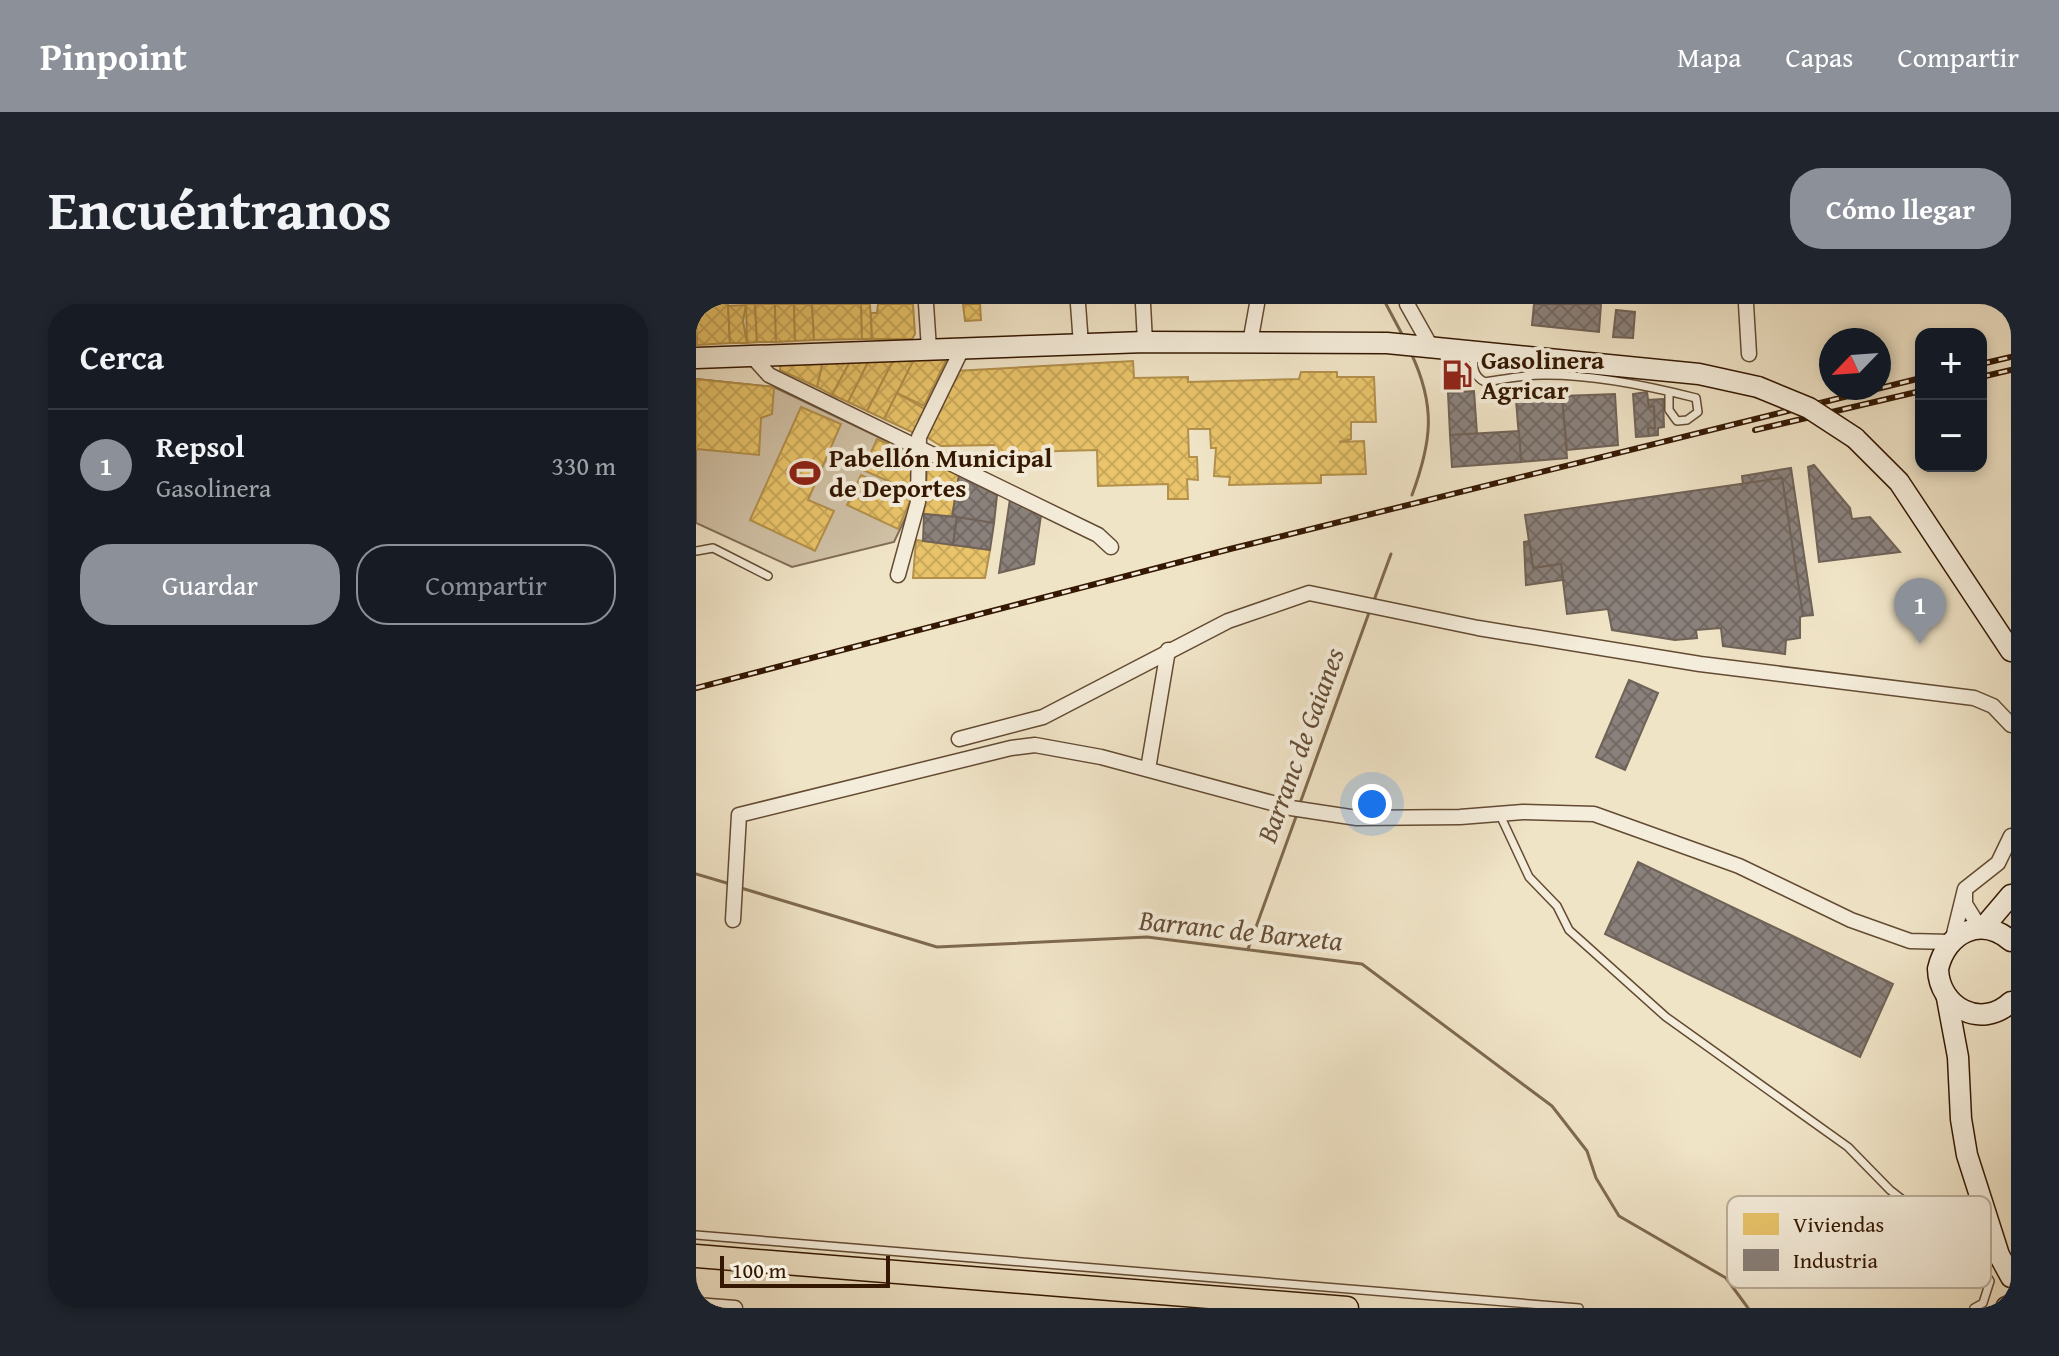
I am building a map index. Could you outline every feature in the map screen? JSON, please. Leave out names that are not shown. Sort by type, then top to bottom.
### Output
[{"type":"main road","points":[[696,1256],[1347,1308]]},
{"type":"street","points":[[926,304],[929,349]]},
{"type":"street","points":[[1078,304],[1081,345]]},
{"type":"street","points":[[1143,304],[1145,342]]},
{"type":"street","points":[[1250,343],[1257,304]]},
{"type":"street","points":[[1407,304],[1431,346]]},
{"type":"street","points":[[1746,304],[1749,354]]},
{"type":"street","points":[[696,358],[1145,342],[1387,343],[1431,346],[1474,360],[1699,374],[1758,387],[1809,408],[1855,438],[1899,482],[2007,642]]},
{"type":"street","points":[[898,575],[918,502],[919,437],[963,347]]},
{"type":"street","points":[[750,354],[769,375],[1098,535],[1111,547]]},
{"type":"street","points":[[959,739],[1043,717],[1228,621],[1309,593],[1478,628],[1700,664],[1974,698],[1993,706],[2011,724]]},
{"type":"street","points":[[1148,769],[1168,650]]},
{"type":"street","points":[[733,920],[739,815],[1011,748],[1035,745],[1148,769],[1297,809],[1357,818],[1572,811],[1603,816],[1739,866],[1851,920],[1910,941],[1933,959],[1947,998],[1958,1057],[1961,1119],[1967,1155],[1980,1196]]},
{"type":"street","points":[[1938,969],[1951,940],[1965,889],[1998,863],[2011,836]]},
{"type":"street","points":[[1965,889],[1965,904],[1982,928],[2011,941]]},
{"type":"street","points":[[1910,941],[1951,940],[1982,928],[2011,895]]},
{"type":"street","points":[[1947,998],[1964,1011],[1986,1014]]},
{"type":"street","points":[[1958,1057],[1968,1034],[1986,1014],[2011,1002]]},
{"type":"street","points":[[1991,1230],[2005,1287],[2000,1308]]},
{"type":"street","points":[[1999,1255],[2011,1277]]},
{"type":"street","points":[[696,1305],[735,1308]]},
{"type":"lane","points":[[1474,360],[1478,379],[1485,382],[1547,375],[1669,392],[1696,398],[1698,412],[1687,420],[1677,421],[1669,410],[1669,392]]},
{"type":"lane","points":[[696,551],[713,548],[768,576]]},
{"type":"lane","points":[[1500,815],[1529,877],[1557,906],[1569,930],[1666,1017],[1755,1076],[1848,1147],[1898,1196]]},
{"type":"lane","points":[[696,1235],[1579,1308]]},
{"type":"lane","points":[[1974,1308],[1983,1303],[1988,1288]]},
{"type":"shaded area","name":"Pabellón Municipal de Deportes","points":[[696,379],[774,387],[916,455],[914,500],[894,542],[792,567],[696,523]]},
{"type":"building: Viviendas","points":[[696,304],[728,304],[730,343],[697,345]]},
{"type":"building: Viviendas","points":[[746,304],[755,304],[757,342],[747,343]]},
{"type":"building: Viviendas","points":[[755,304],[775,304],[776,342],[757,342]]},
{"type":"building: Viviendas","points":[[775,304],[794,304],[795,341],[776,342]]},
{"type":"building: Viviendas","points":[[794,304],[812,304],[814,340],[795,341]]},
{"type":"building: Viviendas","points":[[812,304],[861,304],[862,339],[814,340]]},
{"type":"building: Viviendas","points":[[861,304],[870,304],[872,339],[862,339]]},
{"type":"building: Viviendas","points":[[878,304],[913,304],[915,334],[912,339],[872,339],[871,313],[877,313]]},
{"type":"building: Viviendas","points":[[963,304],[980,304],[981,320],[965,321]]},
{"type":"building: Viviendas","points":[[746,305],[743,321],[747,343],[730,343],[728,306]]},
{"type":"building: Viviendas","points":[[948,356],[924,406],[897,393],[915,357]]},
{"type":"building: Viviendas","points":[[895,357],[867,411],[848,402],[870,358]]},
{"type":"building: Viviendas","points":[[895,357],[915,357],[884,419],[867,411]]},
{"type":"building: Viviendas","points":[[852,358],[832,395],[817,387],[823,360]]},
{"type":"building: Viviendas","points":[[852,358],[870,358],[848,402],[832,395]]},
{"type":"building: Viviendas","points":[[823,360],[817,387],[780,370],[781,361]]},
{"type":"building: Viviendas","points":[[1133,361],[1134,378],[1188,377],[1188,382],[1299,379],[1301,372],[1337,372],[1337,377],[1374,377],[1376,422],[1351,422],[1351,439],[1339,442],[1364,441],[1366,474],[1321,475],[1321,483],[1229,485],[1230,477],[1214,476],[1216,448],[1211,448],[1210,429],[1188,429],[1189,457],[1197,457],[1198,480],[1187,479],[1188,499],[1168,499],[1168,484],[1098,486],[1097,450],[994,453],[994,445],[941,446],[925,436],[955,371]]},
{"type":"building: Viviendas","points":[[696,379],[774,387],[772,414],[761,418],[759,455],[696,449]]},
{"type":"building: Viviendas","points":[[897,393],[928,411],[916,434],[884,419]]},
{"type":"building: Viviendas","points":[[801,407],[841,424],[808,500],[834,511],[815,551],[750,520]]},
{"type":"building: Viviendas","points":[[877,439],[916,455],[913,492],[863,470]]},
{"type":"building: Viviendas","points":[[928,459],[959,475],[952,517],[924,514]]},
{"type":"building: Viviendas","points":[[861,475],[911,499],[898,529],[847,505]]},
{"type":"building: Viviendas","points":[[916,540],[990,550],[985,578],[913,578]]},
{"type":"building: Industria","points":[[1534,304],[1601,304],[1599,332],[1532,325]]},
{"type":"building: Industria","points":[[1616,310],[1635,312],[1633,338],[1613,337]]},
{"type":"building: Industria","points":[[1561,385],[1567,458],[1521,462],[1515,388]]},
{"type":"building: Industria","points":[[1474,391],[1477,434],[1450,435],[1448,393]]},
{"type":"building: Industria","points":[[1647,392],[1649,407],[1654,406],[1655,428],[1648,428],[1649,436],[1636,437],[1633,394]]},
{"type":"building: Industria","points":[[1615,394],[1618,445],[1567,450],[1562,396]]},
{"type":"building: Industria","points":[[1663,399],[1664,427],[1658,428],[1658,435],[1649,436],[1648,428],[1655,428],[1654,406],[1649,407],[1648,400]]},
{"type":"building: Industria","points":[[1519,431],[1521,462],[1452,467],[1450,435]]},
{"type":"building: Industria","points":[[1814,465],[1850,508],[1852,519],[1870,517],[1900,552],[1819,562],[1808,467]]},
{"type":"building: Industria","points":[[1791,468],[1813,615],[1803,616],[1782,478],[1743,484],[1742,476]]},
{"type":"building: Industria","points":[[959,475],[997,495],[994,523],[952,517]]},
{"type":"building: Industria","points":[[1782,478],[1803,616],[1800,617],[1800,638],[1786,640],[1785,654],[1723,646],[1721,628],[1696,630],[1697,638],[1675,640],[1612,630],[1608,609],[1567,614],[1561,564],[1533,568],[1525,515]]},
{"type":"building: Industria","points":[[1010,499],[1041,515],[1034,564],[999,573]]},
{"type":"building: Industria","points":[[924,514],[957,517],[953,545],[923,541]]},
{"type":"building: Industria","points":[[957,517],[994,523],[990,550],[953,545]]},
{"type":"building: Industria","points":[[1529,541],[1533,568],[1561,564],[1563,580],[1526,585],[1524,542]]},
{"type":"building: Industria","points":[[1629,680],[1658,693],[1625,770],[1596,757]]},
{"type":"building: Industria","points":[[1638,862],[1893,984],[1860,1057],[1605,934]]},
{"type":"waterway","name":"Barranc de Gaianes","points":[[1386,304],[1403,336]]},
{"type":"waterway","name":"Barranc de Gaianes","points":[[1411,353],[1428,407],[1424,457],[1412,495]]},
{"type":"waterway","name":"Barranc de Gaianes","points":[[1373,603],[1391,554]]},
{"type":"waterway","name":"Barranc de Gaianes","points":[[1299,806],[1370,610]]},
{"type":"waterway","name":"Barranc de Gaianes","points":[[1248,949],[1297,814]]},
{"type":"waterway","name":"Barranc de Barxeta","points":[[696,874],[730,884]]},
{"type":"waterway","name":"Barranc de Barxeta","points":[[741,888],[937,947],[1147,937],[1362,964],[1552,1106],[1587,1151],[1596,1178],[1619,1216],[1727,1279]]},
{"type":"waterway","name":"Barranc de Barxeta","points":[[1733,1288],[1748,1308]]},
{"type":"railway","points":[[1987,363],[2011,357]]},
{"type":"railway","points":[[1987,376],[2011,370]]},
{"type":"railway","points":[[696,688],[1230,549],[1915,379]]},
{"type":"railway","points":[[1755,430],[1915,392]]},
{"type":"place","name":"Gasolinera Agricar","points":[[1457,375]]},
{"type":"place","name":"Pabellón Municipal de Deportes","points":[[805,473]]},
{"type":"place","name":"Repsol","points":[[1920,644]]}]
